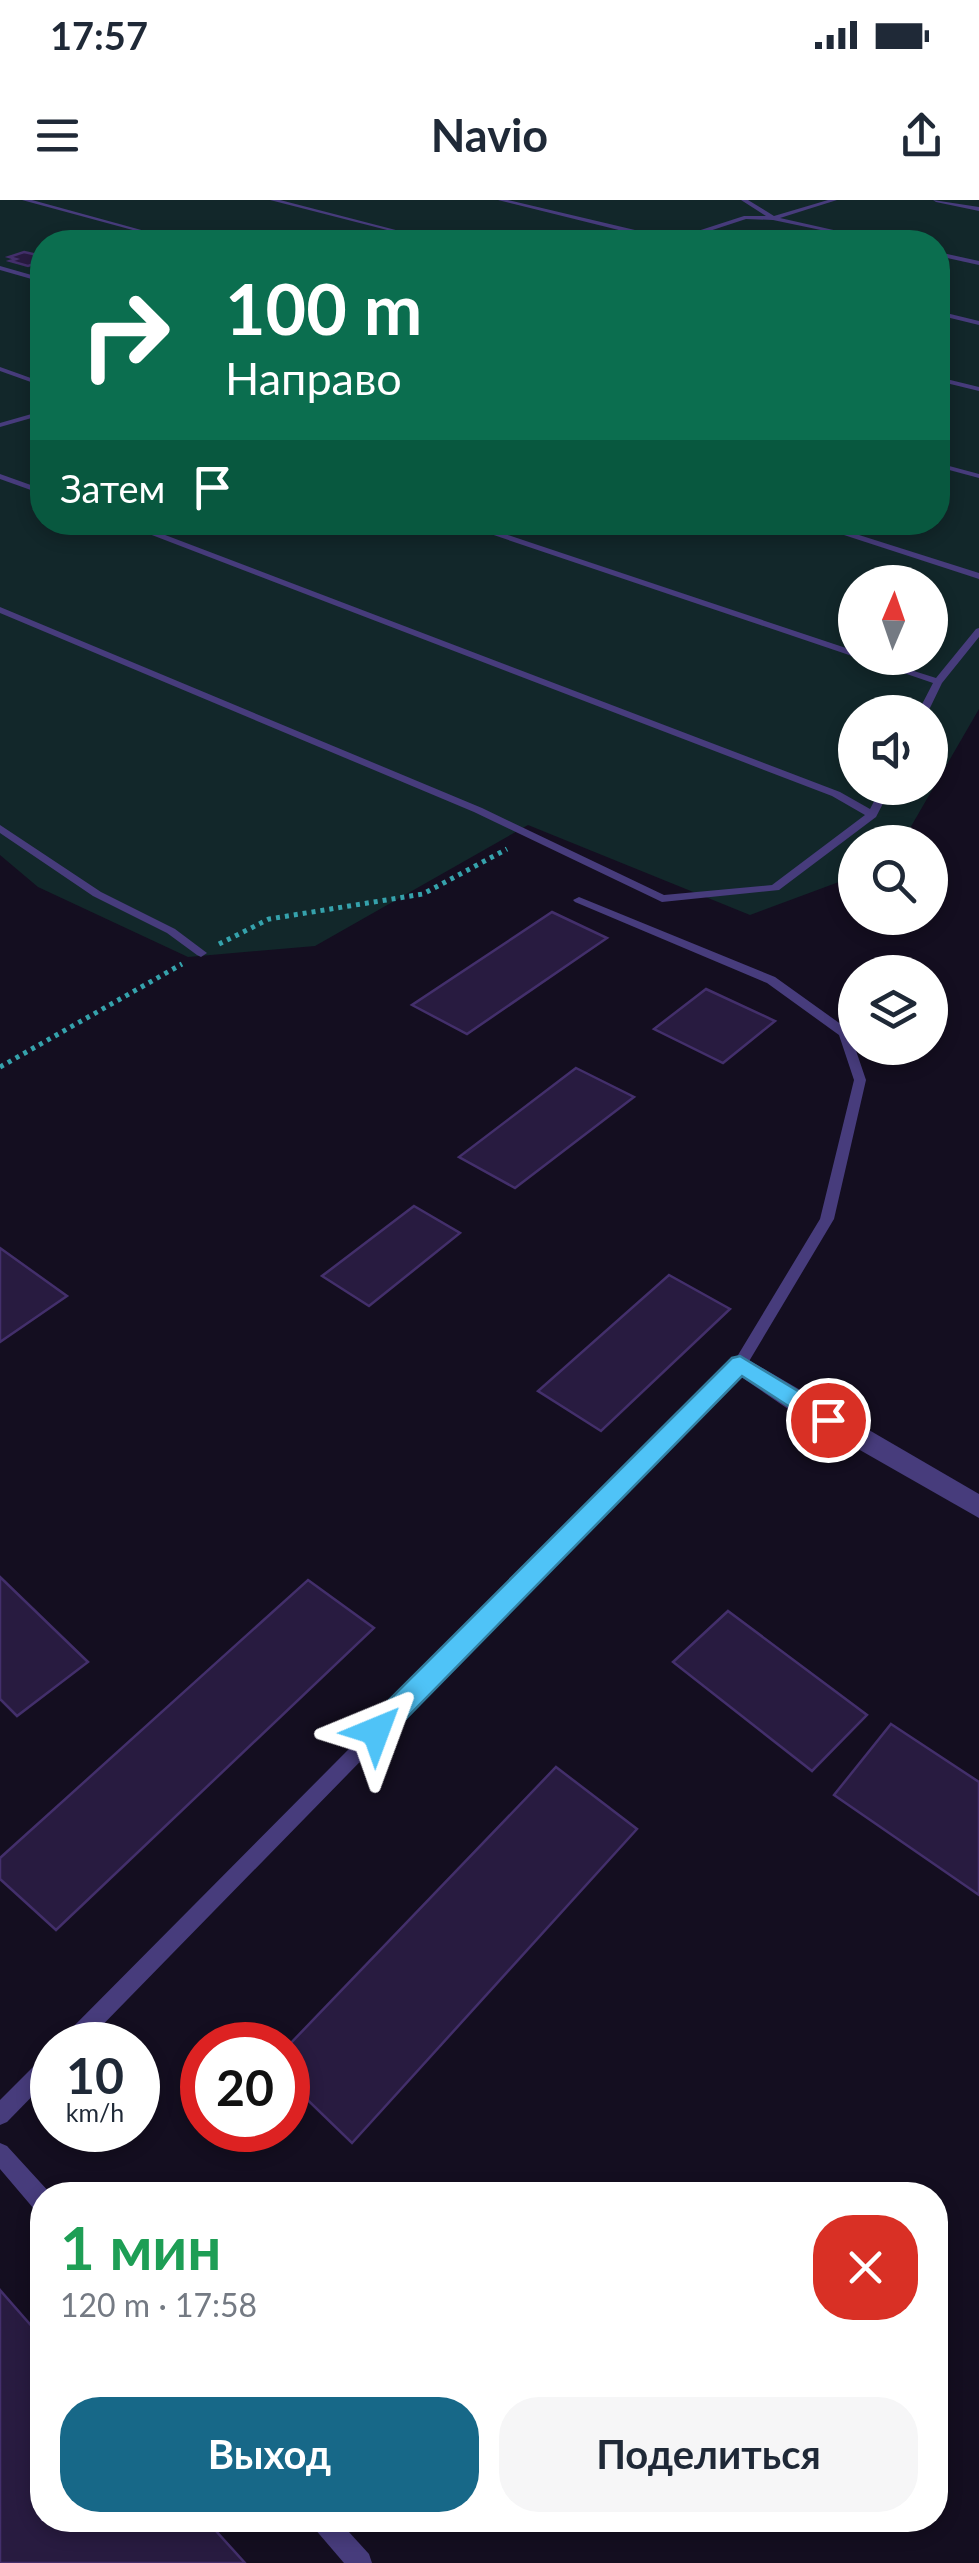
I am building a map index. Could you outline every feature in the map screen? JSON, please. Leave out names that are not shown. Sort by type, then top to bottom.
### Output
[{"type":"street","points":[[740,1364],[797,1402],[979,1507]]},
{"type":"lane","points":[[25,200],[137,230]]},
{"type":"lane","points":[[273,200],[392,230]]},
{"type":"lane","points":[[501,200],[623,230]]},
{"type":"lane","points":[[744,200],[773,218],[834,200]]},
{"type":"lane","points":[[936,200],[979,209]]},
{"type":"lane","points":[[708,230],[746,217],[773,218],[828,230]]},
{"type":"lane","points":[[950,257],[979,263]]},
{"type":"lane","points":[[0,268],[30,277]]},
{"type":"lane","points":[[950,316],[979,323]]},
{"type":"lane","points":[[0,370],[30,380]]},
{"type":"lane","points":[[950,382],[979,389]]},
{"type":"lane","points":[[0,425],[30,416]]},
{"type":"lane","points":[[950,468],[979,476]]},
{"type":"lane","points":[[0,476],[30,487]]},
{"type":"lane","points":[[156,535],[836,794],[872,816]]},
{"type":"lane","points":[[498,535],[838,648]]},
{"type":"lane","points":[[849,535],[979,576]]},
{"type":"lane","points":[[0,610],[531,836],[662,899],[775,888],[872,816],[878,805]]},
{"type":"lane","points":[[932,695],[979,631]]},
{"type":"lane","points":[[917,675],[938,682]]},
{"type":"lane","points":[[0,828],[96,894],[172,931],[201,953]]},
{"type":"lane","points":[[92,2022],[740,1364],[828,1219],[860,1080],[845,1032],[772,980],[579,900]]},
{"type":"lane","points":[[0,2115],[30,2084]]},
{"type":"lane","points":[[0,2152],[30,2187]]},
{"type":"lane","points":[[333,2532],[360,2563]]},
{"type":"path","points":[[0,1067],[268,919],[423,894],[531,836]]},
{"type":"green space","points":[[0,200],[979,200],[979,709],[948,763],[948,695],[838,695],[838,805],[923,805],[912,825],[838,825],[838,882],[750,915],[528,825],[315,946],[188,957],[38,887],[0,855]]},
{"type":"building","points":[[30,253],[30,265],[10,261],[16,259],[9,257]]},
{"type":"building","points":[[552,912],[607,938],[467,1034],[412,1005]]},
{"type":"building","points":[[706,989],[775,1021],[723,1063],[654,1029]]},
{"type":"building","points":[[576,1068],[634,1097],[515,1188],[459,1157]]},
{"type":"building","points":[[414,1206],[460,1233],[369,1306],[322,1276]]},
{"type":"building","points":[[0,1248],[67,1296],[0,1342]]},
{"type":"building","points":[[669,1275],[730,1309],[601,1431],[538,1391]]},
{"type":"building","points":[[0,1577],[88,1662],[17,1716],[0,1699]]},
{"type":"building","points":[[308,1580],[374,1628],[56,1930],[0,1879],[0,1858]]},
{"type":"building","points":[[728,1611],[867,1715],[812,1771],[673,1662]]},
{"type":"building","points":[[891,1724],[979,1782],[979,1895],[834,1795]]},
{"type":"building","points":[[556,1767],[637,1829],[352,2143],[310,2102],[310,2023]]},
{"type":"building","points":[[0,2290],[30,2324],[30,2532],[217,2532],[245,2563],[0,2563]]},
{"type":"route","points":[[376,1731],[740,1364],[828,1420]]}]
